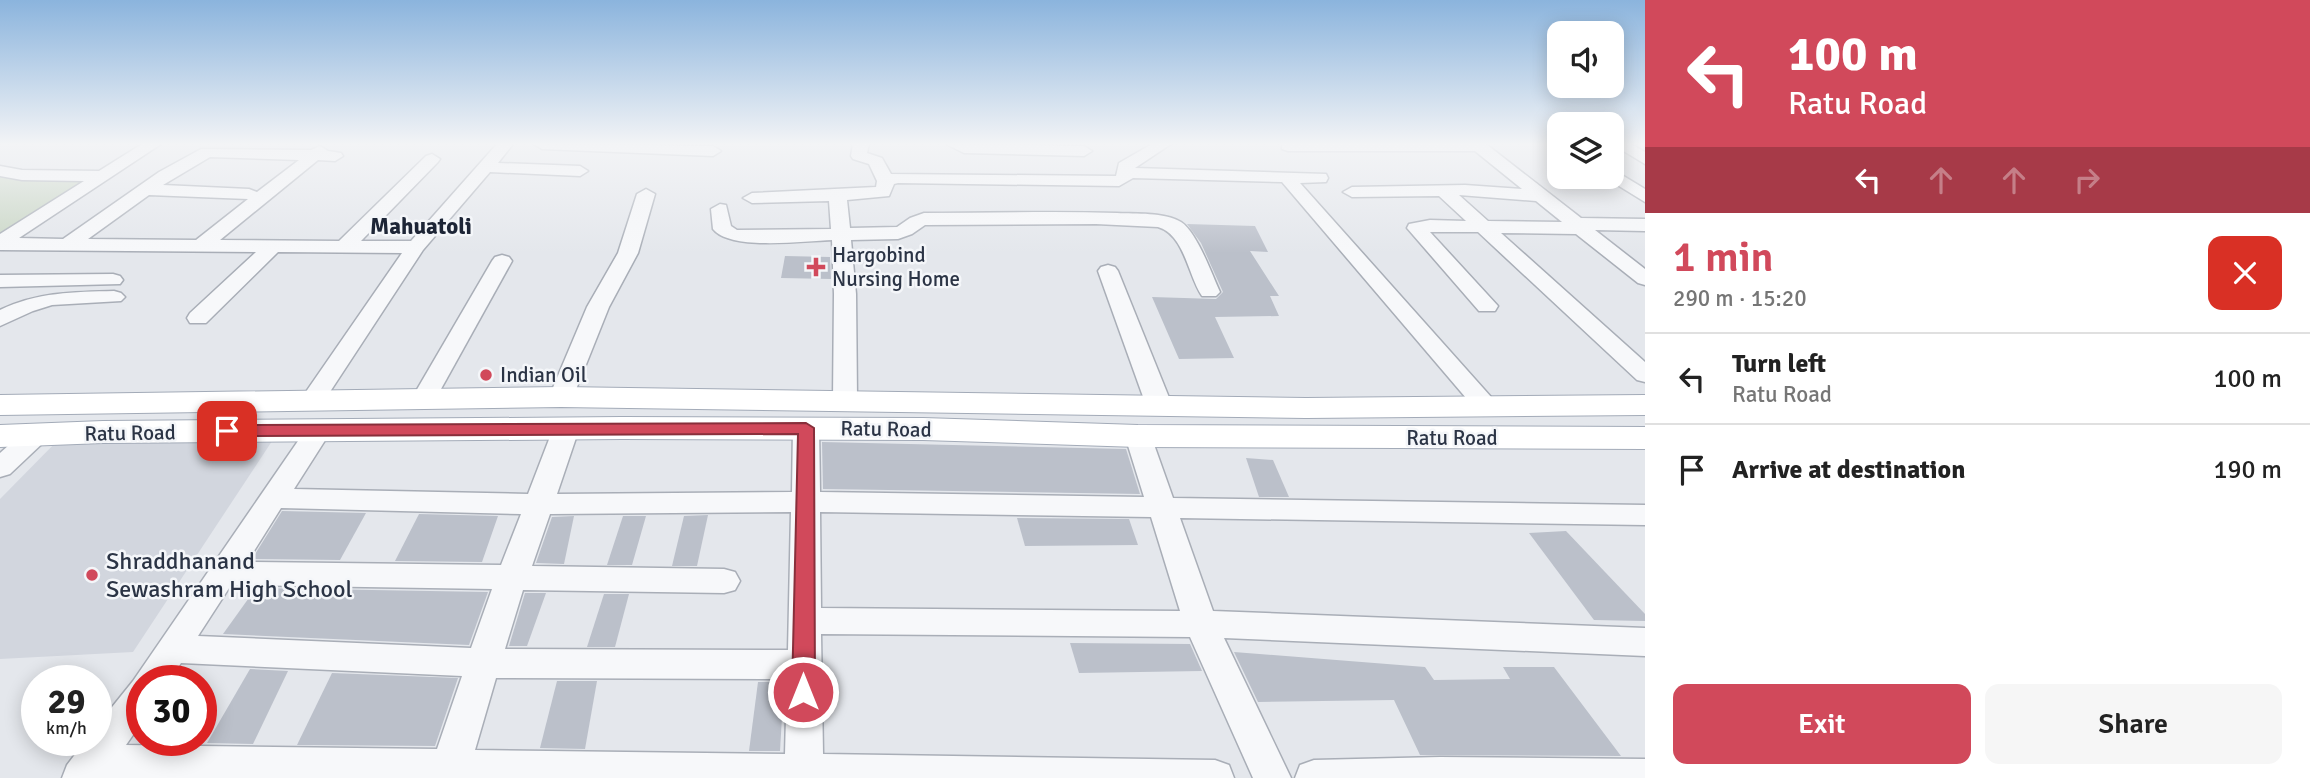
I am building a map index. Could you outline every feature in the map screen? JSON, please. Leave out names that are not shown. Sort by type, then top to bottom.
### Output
[{"type":"main road","name":"Ratu Road","points":[[0,405],[424,398],[564,413],[806,428],[1138,436],[1645,438]]},
{"type":"main road","name":"Ratu Road","points":[[0,436],[318,431],[564,413],[845,399],[1159,405],[1645,405]]},
{"type":"main road","points":[[0,415],[270,410],[753,408],[1306,416],[1645,415]]},
{"type":"main road","points":[[0,427],[261,422],[765,421],[1301,428],[1645,427]]},
{"type":"street","points":[[0,243],[95,180]]},
{"type":"street","points":[[67,244],[159,180]]},
{"type":"street","points":[[200,246],[288,180]]},
{"type":"street","points":[[344,247],[411,180]]},
{"type":"street","points":[[313,399],[416,247],[474,180]]},
{"type":"street","points":[[1068,180],[1120,180]]},
{"type":"street","points":[[1289,180],[1487,407]]},
{"type":"street","points":[[1521,180],[1636,266],[1645,279]]},
{"type":"street","points":[[752,198],[883,192],[886,181]]},
{"type":"street","points":[[1624,182],[1645,197]]},
{"type":"street","points":[[145,190],[250,194]]},
{"type":"street","points":[[1352,192],[1444,191],[1541,196]]},
{"type":"street","points":[[1444,191],[1645,375]]},
{"type":"street","points":[[448,773],[539,504],[564,413],[598,307],[628,253],[646,194]]},
{"type":"street","points":[[838,196],[843,234],[845,399]]},
{"type":"street","points":[[720,209],[722,229],[733,235],[898,233],[907,231],[916,221],[924,219],[1123,218],[1164,222],[1178,230],[1209,292]]},
{"type":"street","points":[[1487,306],[1416,228],[1645,225]]},
{"type":"street","points":[[0,243],[416,247]]},
{"type":"street","points":[[198,318],[273,246]]},
{"type":"street","points":[[424,398],[502,261]]},
{"type":"street","points":[[1108,271],[1159,405]]},
{"type":"street","points":[[0,281],[113,288],[25,306],[0,319]]},
{"type":"street","points":[[804,774],[806,428]]},
{"type":"street","points":[[162,665],[318,431]]},
{"type":"street","points":[[0,468],[36,435]]},
{"type":"street","points":[[1138,436],[1201,624],[1272,778]]},
{"type":"street","points":[[272,498],[539,504],[806,502],[1645,515]]},
{"type":"street","points":[[223,573],[724,581]]},
{"type":"street","points":[[803,621],[1201,624],[1645,642]]},
{"type":"street","points":[[173,649],[483,663],[803,665]]},
{"type":"street","points":[[87,770],[126,715]]},
{"type":"street","points":[[87,770],[1215,778]]},
{"type":"street","points":[[1314,778],[1440,775],[1645,777]]},
{"type":"shaded area","name":"Shraddhanand Sewashram High School","points":[[278,432],[133,652],[0,659],[0,499],[64,434]]},
{"type":"green space","points":[[0,180],[96,180],[0,241]]},
{"type":"building","points":[[1187,224],[1255,226],[1268,252],[1250,251],[1279,296],[1270,296],[1279,316],[1215,317],[1234,358],[1179,359],[1152,297],[1216,299],[1223,292],[1201,243]]},
{"type":"building","points":[[785,256],[830,257],[831,279],[781,278]]},
{"type":"building","points":[[822,442],[1126,449],[1140,494],[823,489]]},
{"type":"building","points":[[1246,458],[1273,460],[1289,497],[1259,497]]},
{"type":"building","points":[[282,511],[366,513],[340,560],[252,559]]},
{"type":"building","points":[[419,514],[498,516],[482,562],[395,561]]},
{"type":"building","points":[[708,515],[697,566],[672,566],[684,516]]},
{"type":"building","points":[[574,516],[564,564],[536,563],[552,517]]},
{"type":"building","points":[[623,516],[646,516],[632,565],[607,565]]},
{"type":"building","points":[[1017,518],[1129,519],[1138,545],[1025,546]]},
{"type":"building","points":[[1566,531],[1645,614],[1645,621],[1594,620],[1529,533]]},
{"type":"building","points":[[256,588],[488,592],[469,645],[223,634]]},
{"type":"building","points":[[525,593],[546,593],[527,646],[509,646]]},
{"type":"building","points":[[604,594],[629,594],[615,647],[587,647]]},
{"type":"building","points":[[1070,643],[1190,644],[1202,671],[1079,673]]},
{"type":"building","points":[[1234,652],[1425,667],[1434,680],[1510,679],[1503,667],[1554,667],[1621,756],[1420,755],[1394,700],[1258,702]]},
{"type":"building","points":[[250,669],[288,671],[253,744],[217,743],[217,726]]},
{"type":"building","points":[[332,673],[458,678],[435,746],[297,745]]},
{"type":"building","points":[[557,681],[597,681],[585,749],[540,748]]},
{"type":"building","points":[[758,682],[784,682],[780,751],[749,751]]},
{"type":"place","name":"Hargobind Nursing Home","points":[[816,267]]},
{"type":"place","name":"Indian Oil","points":[[486,375]]},
{"type":"place","name":"Shraddhanand Sewashram High School","points":[[92,575]]},
{"type":"district","name":"Mahuatoli","points":[[421,226]]},
{"type":"route","points":[[227,431],[806,428],[803,692]]}]
